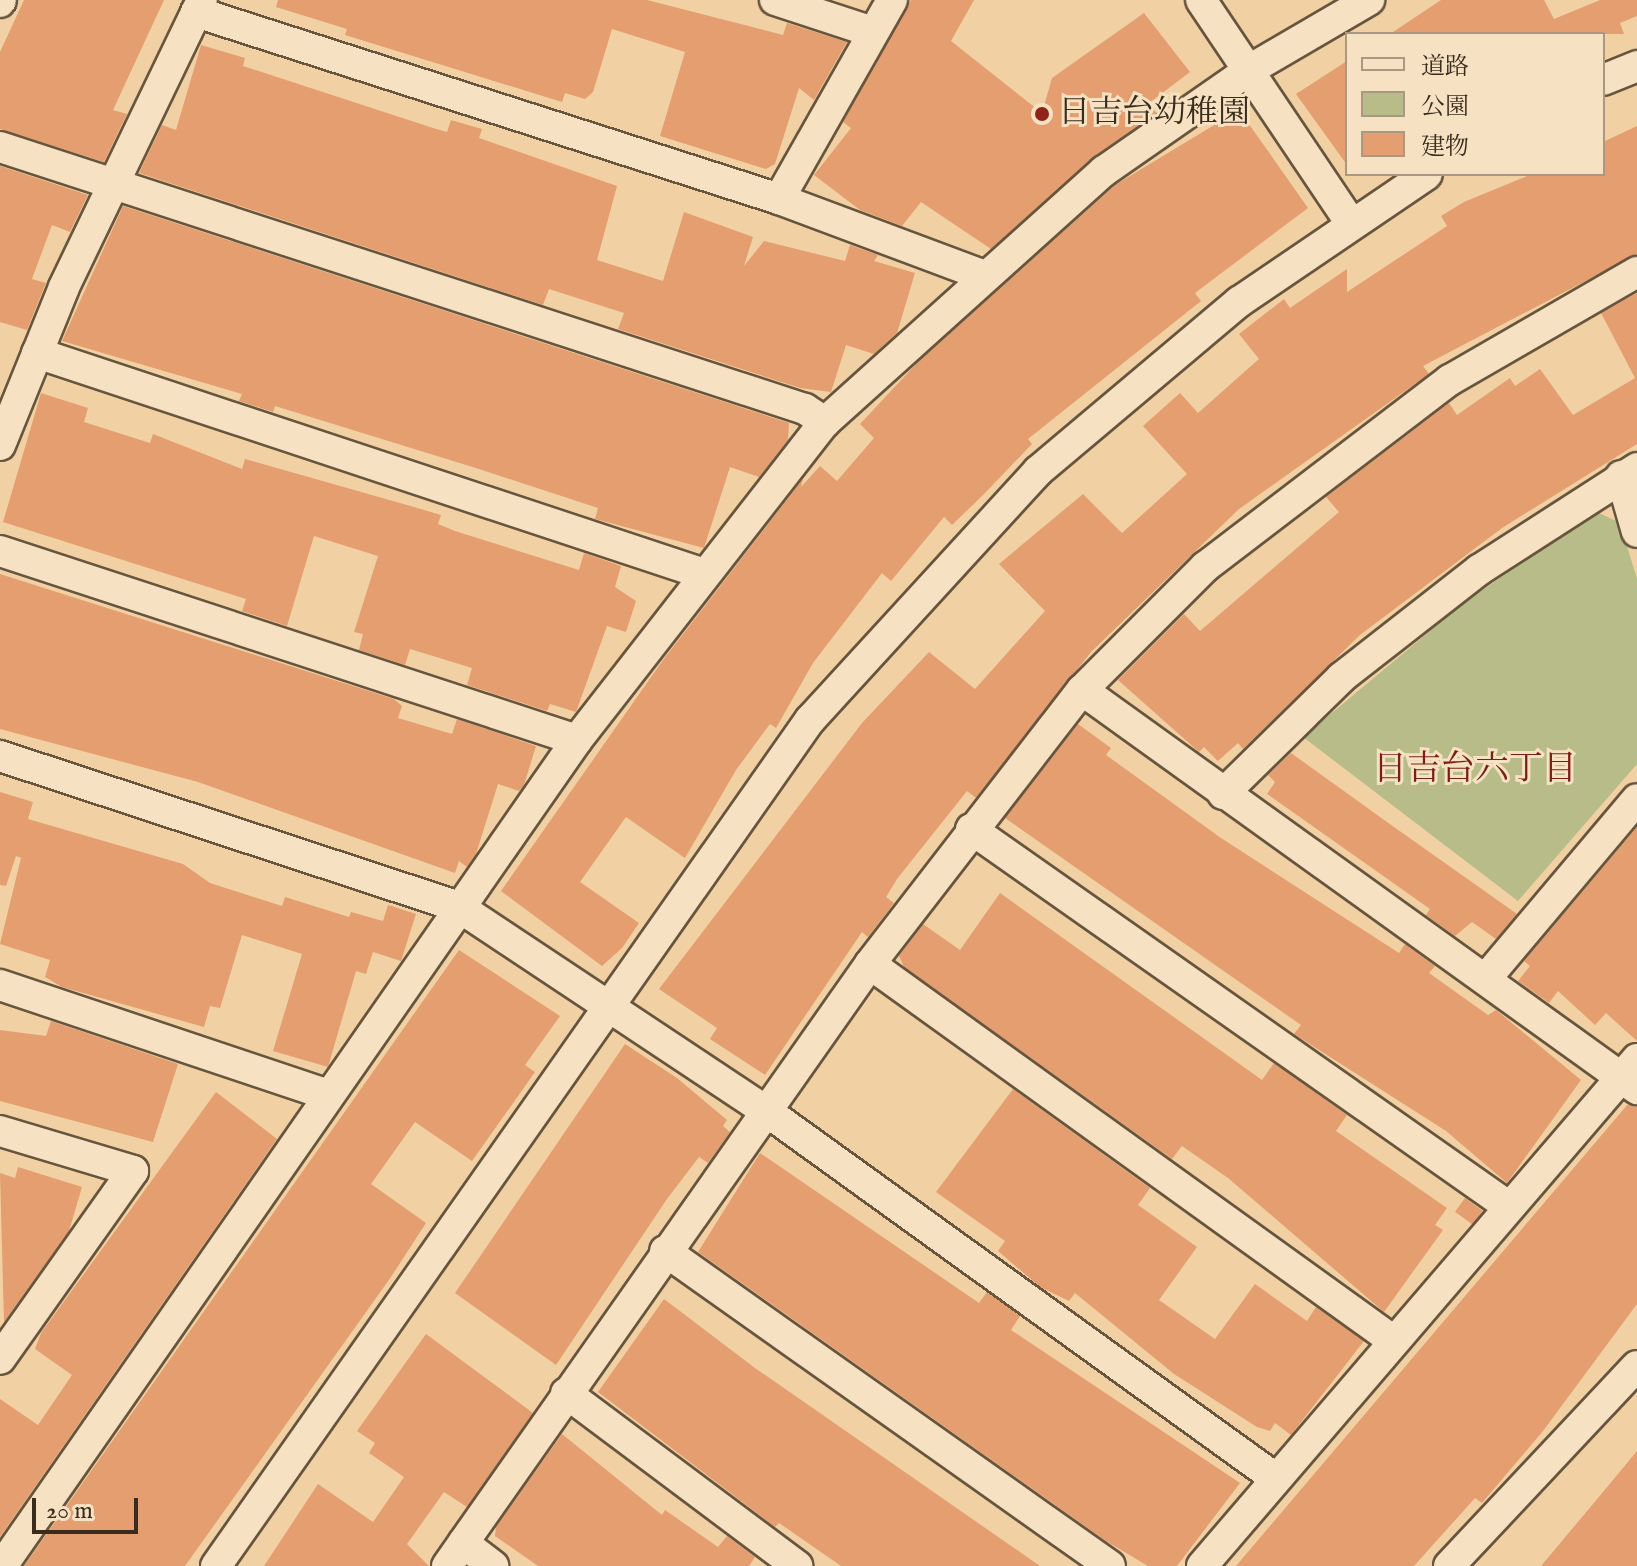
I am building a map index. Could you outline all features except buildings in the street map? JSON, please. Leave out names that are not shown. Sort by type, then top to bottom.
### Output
[{"type":"street","points":[[775,0],[870,31]]},
{"type":"street","points":[[779,199],[870,31],[892,0]]},
{"type":"street","points":[[1201,0],[1251,69],[1350,222]]},
{"type":"street","points":[[2,1566],[326,1094],[577,740],[701,573],[825,422],[982,275],[1104,171],[1251,69],[1369,0]]},
{"type":"street","points":[[0,445],[37,353],[199,6],[779,199],[982,275]]},
{"type":"street","points":[[1605,79],[1637,66]]},
{"type":"street","points":[[0,147],[805,409],[825,422]]},
{"type":"street","points":[[216,1566],[810,720],[957,552],[1038,471],[1239,302],[1350,222],[1424,176]]},
{"type":"street","points":[[493,1566],[455,1555],[665,1251],[769,1113],[870,964],[971,829],[1082,690],[1205,567],[1450,380],[1637,272]]},
{"type":"street","points":[[37,353],[701,573]]},
{"type":"street","points":[[1223,794],[1342,677],[1479,570],[1629,472],[1637,532]]},
{"type":"street","points":[[0,551],[577,740]]},
{"type":"street","points":[[1082,690],[1223,794],[1631,1075],[1508,1206],[1391,1339],[1202,1566]]},
{"type":"street","points":[[0,756],[459,907],[769,1113],[1275,1478]]},
{"type":"street","points":[[1488,976],[1637,799]]},
{"type":"street","points":[[971,829],[1508,1206]]},
{"type":"street","points":[[870,964],[1391,1339]]},
{"type":"street","points":[[0,985],[326,1094]]},
{"type":"street","points":[[0,1131],[133,1171],[2,1350]]},
{"type":"street","points":[[665,1251],[1110,1566]]},
{"type":"street","points":[[1449,1566],[1637,1366]]},
{"type":"street","points":[[566,1393],[797,1566]]},
{"type":"green space","points":[[1597,512],[1620,523],[1637,579],[1637,764],[1518,901],[1303,737],[1466,601]]},
{"type":"place","name":"日吉台幼稚園","points":[[1042,114]]},
{"type":"district","name":"日吉台六丁目","points":[[1475,770]]}]
